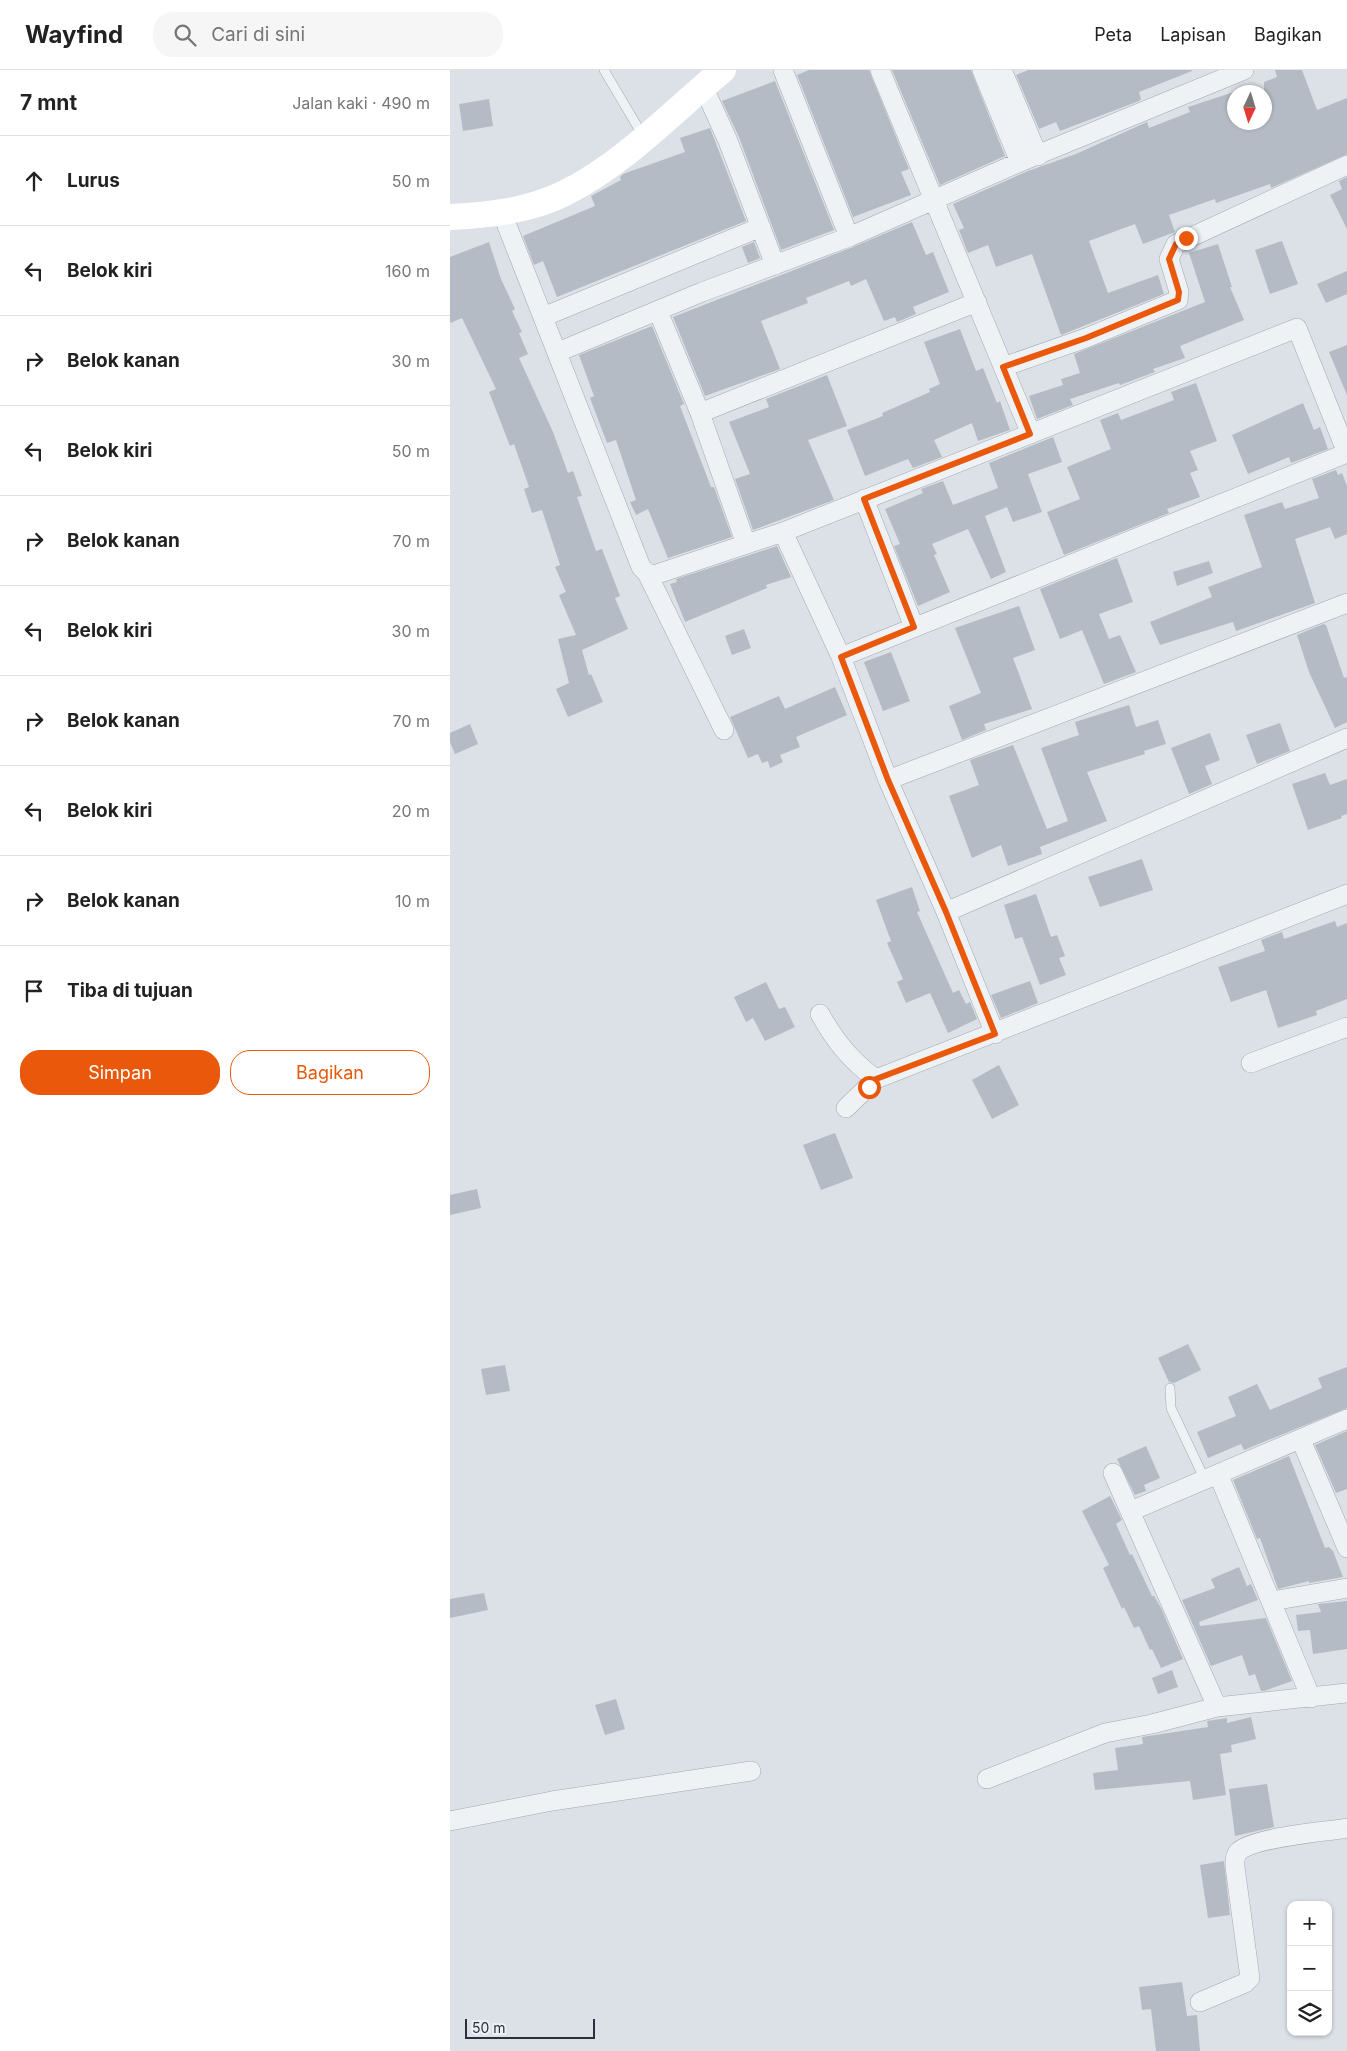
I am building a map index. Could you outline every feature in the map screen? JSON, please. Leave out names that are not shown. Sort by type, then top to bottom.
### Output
[{"type":"street","points":[[783,70],[849,237]]},
{"type":"street","points":[[880,70],[1030,434]]},
{"type":"street","points":[[558,352],[658,310],[849,237],[1029,159],[1205,78],[1244,70]]},
{"type":"street","points":[[1005,71],[1029,159],[984,74],[1005,71]]},
{"type":"street","points":[[450,217],[502,213],[564,194],[590,178],[644,138],[713,78],[775,265]]},
{"type":"street","points":[[1003,367],[1086,338],[1178,300],[1179,292],[1169,259],[1176,244],[1347,165]]},
{"type":"street","points":[[502,213],[641,567],[647,573],[724,730]]},
{"type":"street","points":[[543,317],[761,227]]},
{"type":"street","points":[[700,413],[977,302]]},
{"type":"street","points":[[658,310],[700,413],[746,544]]},
{"type":"street","points":[[647,573],[654,575],[783,532],[1297,328],[1347,453],[841,657]]},
{"type":"street","points":[[864,499],[914,627]]},
{"type":"street","points":[[783,532],[841,657],[888,780],[946,912],[995,1034]]},
{"type":"street","points":[[888,780],[1347,603]]},
{"type":"street","points":[[946,912],[1347,738]]},
{"type":"street","points":[[846,1108],[876,1079],[995,1034],[1347,894]]},
{"type":"street","points":[[820,1014],[830,1033],[844,1052],[854,1063],[876,1079]]},
{"type":"street","points":[[1251,1063],[1347,1027]]},
{"type":"street","points":[[1131,1511],[1346,1421]]},
{"type":"street","points":[[1301,1440],[1347,1548]]},
{"type":"street","points":[[1113,1473],[1217,1707]]},
{"type":"street","points":[[1212,1478],[1272,1601],[1311,1698]]},
{"type":"street","points":[[1272,1601],[1347,1588]]},
{"type":"street","points":[[986,1779],[1104,1734],[1217,1707],[1347,1693]]},
{"type":"street","points":[[450,1821],[552,1801],[751,1771]]},
{"type":"street","points":[[1200,2002],[1245,1983],[1250,1978],[1235,1867],[1235,1857],[1239,1852],[1247,1846],[1268,1840],[1347,1828]]},
{"type":"lane","points":[[604,70],[644,138]]},
{"type":"lane","points":[[1170,1388],[1171,1408],[1212,1478]]},
{"type":"building","points":[[809,70],[869,70],[909,169],[901,172],[911,195],[853,217],[797,75]]},
{"type":"building","points":[[892,70],[971,70],[1005,156],[940,185]]},
{"type":"building","points":[[1028,70],[1192,71],[1139,92],[1141,99],[1139,101],[1060,131],[1056,122],[1039,129],[1016,75]]},
{"type":"building","points":[[1275,70],[1302,70],[1317,110],[1347,98],[1347,154],[1271,188],[1270,184],[1216,203],[1215,199],[1169,215],[1175,232],[1143,244],[1135,224],[1089,241],[1108,293],[1158,275],[1164,294],[1061,335],[1032,254],[996,267],[988,245],[968,253],[959,230],[964,228],[953,204],[1028,171],[1076,154],[1147,122],[1149,128],[1190,112],[1188,107],[1227,94],[1227,130],[1272,130],[1272,85],[1264,85],[1264,82],[1277,77]]},
{"type":"building","points":[[775,81],[834,230],[781,250],[739,137],[722,101]]},
{"type":"building","points":[[489,99],[493,126],[463,131],[459,104]]},
{"type":"building","points":[[710,128],[746,221],[557,297],[543,261],[534,265],[523,236],[595,206],[591,196],[621,180],[620,177],[623,174],[685,152],[680,138]]},
{"type":"building","points":[[1347,177],[1347,229],[1330,195],[1342,189],[1339,181]]},
{"type":"building","points":[[912,222],[926,255],[933,252],[949,292],[913,307],[916,314],[897,322],[895,317],[884,321],[866,279],[851,286],[849,281],[806,298],[808,303],[761,321],[780,369],[705,396],[673,317]]},
{"type":"building","points":[[1282,241],[1298,284],[1270,294],[1255,250]]},
{"type":"building","points":[[489,242],[501,279],[515,309],[512,311],[522,332],[519,333],[528,354],[519,358],[553,432],[568,473],[573,471],[582,496],[577,497],[596,551],[602,549],[620,596],[615,598],[628,629],[582,650],[589,675],[591,674],[603,702],[568,717],[556,689],[569,683],[558,639],[576,635],[559,595],[566,592],[555,567],[560,565],[542,510],[532,513],[524,489],[529,487],[514,444],[510,446],[489,392],[496,389],[462,318],[450,323],[450,257]]},
{"type":"building","points":[[754,242],[760,258],[748,263],[742,247]]},
{"type":"building","points":[[1218,244],[1232,287],[1230,287],[1244,320],[1180,346],[1185,358],[1153,369],[1155,372],[1120,385],[1119,383],[1070,399],[1073,405],[1037,419],[1029,396],[1063,385],[1061,379],[1080,373],[1074,354],[1205,302],[1189,253]]},
{"type":"building","points":[[1347,271],[1347,294],[1326,303],[1317,284]]},
{"type":"building","points":[[652,326],[684,404],[680,406],[711,487],[714,487],[732,537],[668,558],[648,509],[636,515],[630,502],[636,500],[616,440],[607,443],[590,398],[594,396],[579,355]]},
{"type":"building","points":[[960,329],[976,371],[983,368],[997,403],[1000,401],[1010,430],[978,441],[972,423],[934,440],[942,457],[913,468],[908,459],[865,476],[847,430],[883,416],[882,413],[930,392],[929,389],[940,384],[924,342]]},
{"type":"building","points":[[1347,345],[1347,395],[1329,352]]},
{"type":"building","points":[[827,375],[847,426],[808,440],[834,500],[753,530],[735,479],[750,474],[729,422],[769,407],[766,399]]},
{"type":"building","points":[[1196,383],[1217,441],[1190,451],[1198,470],[1190,473],[1200,497],[1167,509],[1169,513],[1064,555],[1047,512],[1080,499],[1067,467],[1111,449],[1100,420],[1118,413],[1121,420],[1174,400],[1171,392]]},
{"type":"building","points":[[1303,403],[1314,430],[1320,427],[1328,449],[1291,463],[1289,457],[1248,474],[1232,435]]},
{"type":"building","points":[[1053,437],[1062,462],[1028,474],[1042,512],[1013,522],[1007,507],[985,516],[1006,572],[991,579],[968,529],[932,544],[937,554],[934,555],[950,592],[918,606],[894,546],[900,544],[885,509],[923,493],[921,489],[943,481],[953,505],[998,488],[989,463]]},
{"type":"building","points":[[1336,470],[1338,475],[1342,473],[1347,486],[1347,534],[1335,539],[1330,527],[1295,539],[1315,603],[1236,631],[1233,622],[1160,645],[1150,622],[1212,597],[1208,587],[1262,567],[1244,515],[1282,502],[1285,509],[1319,498],[1312,479]]},
{"type":"building","points":[[777,546],[791,577],[766,585],[767,588],[685,622],[670,584],[677,582],[676,579]]},
{"type":"building","points":[[1117,558],[1133,602],[1099,614],[1109,639],[1120,635],[1136,672],[1104,684],[1082,630],[1060,639],[1040,589]]},
{"type":"building","points":[[1209,561],[1213,573],[1177,586],[1173,572]]},
{"type":"building","points":[[1019,606],[1035,650],[1013,658],[1032,709],[984,724],[986,730],[962,740],[949,706],[981,693],[955,628]]},
{"type":"building","points":[[1323,624],[1326,625],[1344,678],[1347,677],[1347,722],[1335,728],[1309,672],[1297,635]]},
{"type":"building","points":[[744,629],[751,648],[732,655],[725,636]]},
{"type":"building","points":[[891,652],[910,701],[883,711],[864,662]]},
{"type":"building","points":[[835,687],[847,715],[796,737],[800,747],[780,755],[783,762],[770,768],[768,761],[762,763],[758,754],[748,758],[730,717],[779,696],[785,709]]},
{"type":"building","points":[[1129,705],[1136,727],[1158,720],[1166,744],[1144,751],[1145,754],[1087,772],[1107,821],[1040,847],[1042,854],[1008,866],[1001,845],[972,858],[949,796],[979,785],[970,760],[1013,745],[1047,829],[1068,821],[1041,748],[1079,735],[1075,722]]},
{"type":"building","points":[[1280,723],[1290,751],[1257,764],[1246,735]]},
{"type":"building","points":[[470,724],[478,744],[455,754],[450,742],[450,733]]},
{"type":"building","points":[[1210,733],[1220,760],[1205,766],[1212,784],[1189,794],[1171,748]]},
{"type":"building","points":[[1325,773],[1330,785],[1347,779],[1347,814],[1341,816],[1342,818],[1308,830],[1292,784]]},
{"type":"building","points":[[1142,859],[1153,890],[1100,907],[1088,877]]},
{"type":"building","points":[[912,887],[920,911],[917,912],[953,993],[959,990],[966,1004],[970,1002],[977,1019],[948,1033],[930,993],[906,1003],[897,982],[903,979],[887,943],[891,941],[876,900]]},
{"type":"building","points":[[1036,894],[1051,937],[1057,935],[1065,956],[1059,958],[1066,975],[1040,985],[1022,937],[1015,939],[1004,905]]},
{"type":"building","points":[[1335,921],[1337,927],[1347,923],[1347,999],[1316,1011],[1317,1015],[1278,1028],[1266,990],[1231,1002],[1218,967],[1265,951],[1261,940],[1282,932],[1284,939]]},
{"type":"building","points":[[1030,981],[1038,1003],[1001,1018],[991,995]]},
{"type":"building","points":[[766,982],[779,1009],[785,1007],[795,1027],[765,1041],[753,1018],[746,1022],[734,997]]},
{"type":"building","points":[[999,1065],[1019,1105],[992,1119],[972,1080]]},
{"type":"building","points":[[835,1133],[853,1178],[821,1190],[803,1145]]},
{"type":"building","points":[[477,1189],[481,1208],[450,1215],[450,1195]]},
{"type":"building","points":[[1188,1344],[1201,1370],[1174,1383],[1169,1382],[1158,1358]]},
{"type":"building","points":[[505,1365],[510,1391],[486,1395],[481,1369]]},
{"type":"building","points":[[1347,1367],[1347,1408],[1244,1450],[1241,1444],[1208,1458],[1197,1432],[1236,1416],[1228,1397],[1257,1384],[1270,1410],[1322,1388],[1318,1378]]},
{"type":"building","points":[[1347,1431],[1347,1489],[1336,1493],[1315,1445]]},
{"type":"building","points":[[1146,1446],[1160,1478],[1144,1485],[1146,1491],[1135,1495],[1117,1459]]},
{"type":"building","points":[[1289,1456],[1325,1548],[1329,1547],[1333,1551],[1343,1577],[1309,1583],[1309,1581],[1278,1589],[1260,1538],[1257,1539],[1233,1480]]},
{"type":"building","points":[[1110,1496],[1122,1520],[1116,1524],[1130,1555],[1132,1554],[1152,1596],[1154,1596],[1161,1608],[1183,1659],[1161,1668],[1139,1626],[1134,1628],[1124,1607],[1122,1609],[1103,1568],[1109,1565],[1082,1511]]},
{"type":"building","points":[[1239,1567],[1247,1586],[1251,1584],[1258,1600],[1199,1622],[1200,1626],[1266,1618],[1292,1681],[1264,1691],[1261,1691],[1255,1674],[1249,1676],[1242,1655],[1211,1666],[1182,1600],[1215,1588],[1211,1579]]},
{"type":"building","points":[[484,1593],[488,1610],[450,1618],[450,1599]]},
{"type":"building","points":[[1347,1601],[1347,1649],[1313,1654],[1310,1630],[1298,1631],[1296,1615],[1321,1612],[1318,1604]]},
{"type":"building","points":[[1172,1670],[1178,1687],[1158,1694],[1152,1678]]},
{"type":"building","points":[[616,1699],[625,1729],[605,1735],[595,1705]]},
{"type":"building","points":[[1251,1717],[1256,1739],[1231,1745],[1232,1752],[1220,1754],[1226,1795],[1193,1800],[1190,1781],[1095,1790],[1093,1773],[1118,1770],[1115,1748],[1143,1744],[1142,1737],[1208,1727],[1207,1721],[1227,1718],[1227,1723]]},
{"type":"building","points":[[1267,1784],[1274,1827],[1235,1836],[1229,1789]]},
{"type":"building","points":[[1224,1861],[1230,1915],[1208,1918],[1200,1865]]},
{"type":"building","points":[[1182,1982],[1187,2016],[1197,2015],[1200,2051],[1156,2051],[1151,2009],[1142,2010],[1139,1987]]},
{"type":"route","points":[[869,1087],[876,1079],[995,1034],[946,912],[888,780],[841,657],[914,627],[864,499],[1030,434],[1003,367],[1086,338],[1178,300],[1179,292],[1169,259],[1170,253],[1176,244],[1186,238]]}]
